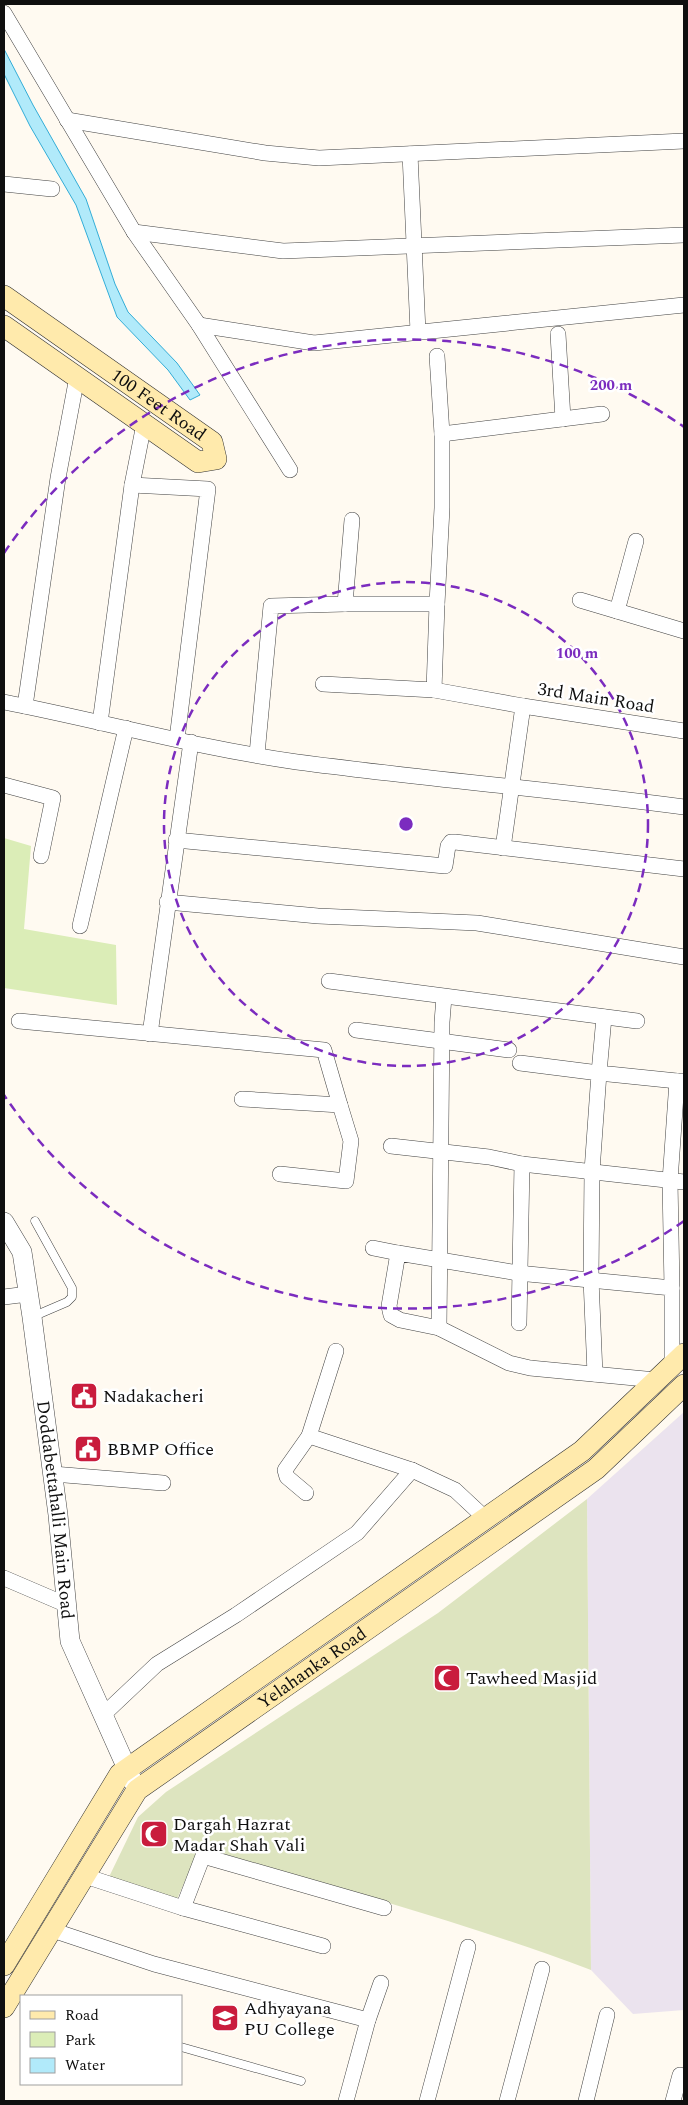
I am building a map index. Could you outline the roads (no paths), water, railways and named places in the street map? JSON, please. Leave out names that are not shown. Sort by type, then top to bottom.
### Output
[{"type":"main road","name":"100 Feet Road","points":[[4,296],[212,442],[216,459],[198,462],[4,326]]},
{"type":"main road","name":"Yelahanka Road","points":[[4,1965],[120,1774],[582,1451],[678,1360]]},
{"type":"main road","name":"Yelahanka Road","points":[[12,2002],[52,1930],[137,1790],[596,1469],[684,1386]]},
{"type":"street","points":[[4,13],[134,232],[199,325],[290,470]]},
{"type":"street","points":[[67,120],[265,153],[319,158],[684,141]]},
{"type":"street","points":[[410,154],[418,332]]},
{"type":"street","points":[[4,184],[52,189]]},
{"type":"street","points":[[134,232],[283,251],[684,235]]},
{"type":"street","points":[[199,325],[314,343],[684,305]]},
{"type":"street","points":[[558,334],[563,419]]},
{"type":"street","points":[[434,690],[442,508],[442,434],[437,356]]},
{"type":"street","points":[[25,706],[58,478],[77,377]]},
{"type":"street","points":[[442,434],[602,414]]},
{"type":"street","points":[[100,723],[132,485],[144,424]]},
{"type":"street","points":[[132,485],[208,489],[176,840],[150,1034]]},
{"type":"street","points":[[345,604],[352,520]]},
{"type":"street","points":[[617,611],[636,541]]},
{"type":"street","points":[[580,600],[684,631]]},
{"type":"street","points":[[257,754],[271,606],[437,604]]},
{"type":"street","points":[[323,684],[434,690],[523,706]]},
{"type":"street","points":[[4,702],[184,741],[296,761],[684,807]]},
{"type":"street","name":"3rd Main Road","points":[[502,848],[523,706],[684,732]]},
{"type":"street","points":[[80,926],[126,728]]},
{"type":"street","points":[[4,785],[53,798],[41,856]]},
{"type":"street","points":[[176,840],[445,866],[448,846],[451,842],[684,869]]},
{"type":"street","points":[[167,902],[318,916],[477,923],[684,957]]},
{"type":"street","points":[[329,981],[637,1021]]},
{"type":"street","points":[[439,1328],[440,1151],[444,997]]},
{"type":"street","points":[[595,1374],[590,1279],[592,1171],[604,1017]]},
{"type":"street","points":[[19,1021],[324,1050],[352,1141],[346,1181],[280,1174]]},
{"type":"street","points":[[356,1030],[509,1050]]},
{"type":"street","points":[[520,1063],[680,1081],[672,1288],[678,1360]]},
{"type":"street","points":[[242,1099],[340,1105]]},
{"type":"street","points":[[391,1146],[677,1182]]},
{"type":"street","points":[[518,1324],[522,1164]]},
{"type":"street","name":"Doddabettahalli Main Road","points":[[4,1222],[22,1252],[53,1474],[68,1606],[70,1641],[126,1770],[137,1790]]},
{"type":"street","points":[[373,1248],[440,1261],[518,1272],[672,1288]]},
{"type":"street","points":[[398,1253],[389,1306],[391,1315],[400,1320],[439,1328],[509,1363],[530,1368],[656,1380]]},
{"type":"street","points":[[4,1297],[28,1294]]},
{"type":"street","points":[[306,1493],[287,1476],[285,1470],[309,1436],[336,1351]]},
{"type":"street","points":[[309,1436],[412,1470],[455,1490],[485,1518]]},
{"type":"street","points":[[103,1715],[157,1664],[236,1615],[357,1532],[412,1470]]},
{"type":"street","points":[[53,1474],[163,1483]]},
{"type":"street","points":[[4,1578],[68,1606]]},
{"type":"street","points":[[182,1908],[203,1856],[384,1908]]},
{"type":"street","points":[[85,1876],[182,1908],[323,1946]]},
{"type":"street","points":[[52,1930],[154,1964],[368,2020]]},
{"type":"street","points":[[427,2101],[468,1947]]},
{"type":"street","points":[[507,2101],[542,1969]]},
{"type":"street","points":[[346,2101],[368,2020],[381,1983]]},
{"type":"street","points":[[586,2101],[607,2015]]},
{"type":"street","points":[[673,2101],[680,2074]]},
{"type":"lane","points":[[32,1316],[67,1302],[72,1297],[72,1288],[35,1221]]},
{"type":"lane","points":[[182,2047],[301,2081]]},
{"type":"water","points":[[4,49],[86,199],[115,284],[128,312],[177,363],[200,395],[190,400],[168,370],[117,317],[76,205],[30,126],[4,74]]},
{"type":"place","name":"Nadakacheri","points":[[84,1396]]},
{"type":"place","name":"BBMP Office","points":[[88,1449]]},
{"type":"place","name":"Tawheed Masjid","points":[[447,1678]]},
{"type":"place","name":"Dargah Hazrat Madar Shah Vali","points":[[154,1834]]},
{"type":"place","name":"Adhyayana PU College","points":[[225,2018]]}]
